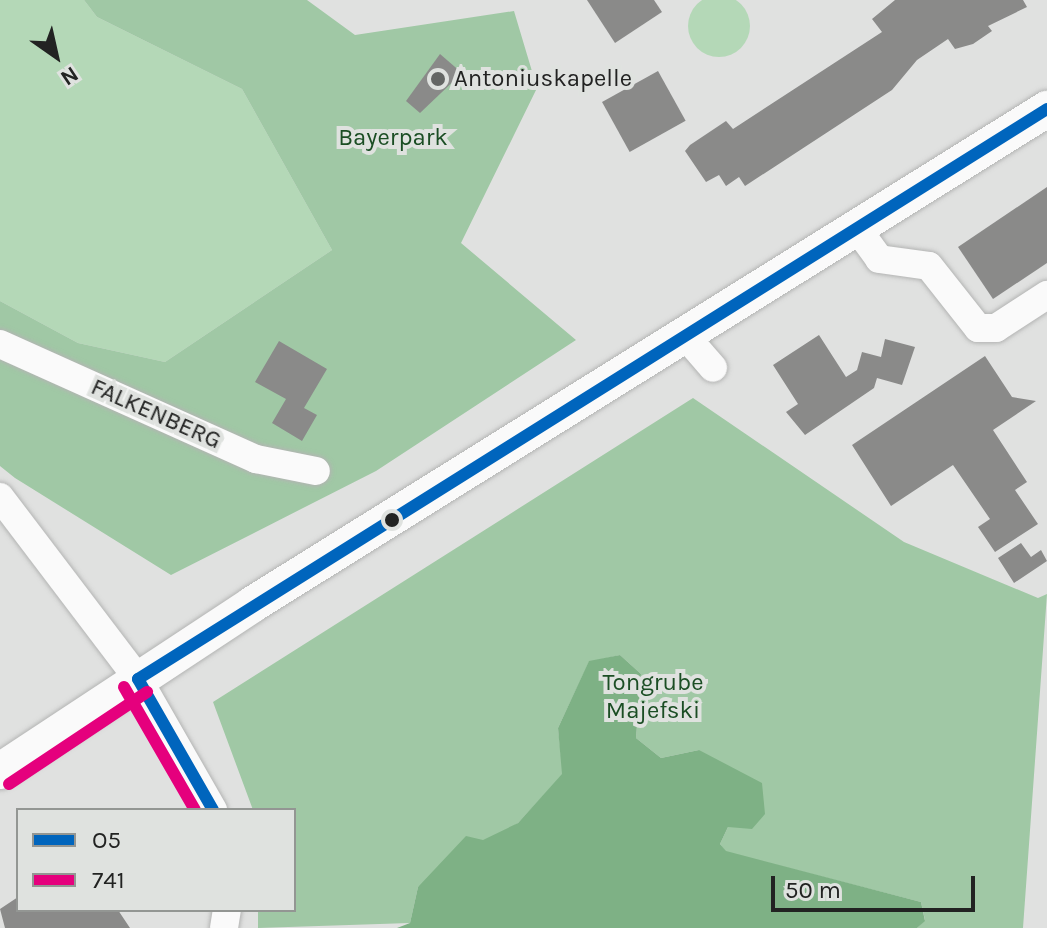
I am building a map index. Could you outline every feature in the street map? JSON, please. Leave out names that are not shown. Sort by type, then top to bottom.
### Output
[{"type":"main road","points":[[0,771],[138,679],[688,339],[1047,109]]},
{"type":"street","points":[[859,231],[879,259],[929,266],[978,328],[996,328],[1047,295]]},
{"type":"street","points":[[688,339],[713,368]]},
{"type":"street","name":"FALKENBERG","points":[[0,344],[256,459],[316,471]]},
{"type":"street","points":[[0,497],[138,679],[212,808]]},
{"type":"shaded area","points":[[704,-1],[734,-1],[748,14],[748,38],[731,55],[707,55],[690,38],[690,14]]},
{"type":"shaded area","points":[[0,0],[84,0],[97,17],[242,89],[332,250],[165,362],[78,343],[0,301]]},
{"type":"shaded area","points":[[620,655],[641,674],[636,738],[661,758],[699,750],[762,783],[765,814],[752,829],[728,827],[720,844],[726,851],[921,902],[925,921],[917,928],[397,928],[410,923],[418,887],[466,836],[483,840],[518,823],[562,774],[558,728],[589,661]]},
{"type":"green space","name":"Bayerpark","points":[[84,0],[307,0],[355,35],[514,11],[537,88],[461,243],[576,340],[376,471],[171,575],[15,478],[0,466],[0,301],[78,343],[165,362],[332,250],[242,89],[97,17]]},
{"type":"green space","name":"Tongrube Majefski","points":[[693,398],[904,542],[1038,598],[1047,594],[1023,928],[917,928],[925,920],[921,902],[726,852],[720,844],[728,827],[699,750],[661,758],[636,738],[641,674],[620,655],[589,662],[558,728],[563,774],[518,823],[418,887],[410,923],[258,928],[258,912],[296,912],[296,808],[252,808],[213,702]]},
{"type":"building","points":[[587,0],[654,0],[662,12],[615,43]]},
{"type":"building","points":[[895,0],[1023,0],[1027,7],[988,26],[992,31],[973,44],[955,49],[948,39],[917,60],[892,90],[745,186],[739,177],[726,186],[719,175],[706,182],[685,151],[690,145],[726,121],[733,129],[882,32],[872,19]]},
{"type":"building","name":"Antoniuskapelle","points":[[440,54],[462,73],[420,113],[406,101]]},
{"type":"building","points":[[658,71],[686,121],[630,152],[602,102]]},
{"type":"building","points":[[1047,187],[1047,263],[993,299],[958,247]]},
{"type":"building","points":[[819,335],[846,377],[857,370],[862,352],[881,357],[885,339],[915,347],[902,385],[877,378],[874,388],[805,435],[786,412],[798,404],[773,365]]},
{"type":"building","points":[[279,341],[327,369],[304,408],[317,415],[302,441],[272,423],[286,399],[255,382]]},
{"type":"building","points":[[985,356],[1012,397],[1036,401],[993,430],[1027,482],[1015,490],[1038,524],[995,552],[978,527],[990,519],[953,465],[891,506],[852,445]]},
{"type":"building","points":[[1021,543],[1031,557],[1041,550],[1047,561],[1014,583],[998,558]]},
{"type":"building","points":[[16,898],[16,912],[119,912],[130,928],[5,928],[0,909]]},
{"type":"transit line","name":"O5","points":[[138,679],[1047,109]]},
{"type":"transit line","name":"O5","points":[[138,679],[212,808]]},
{"type":"transit line","name":"741","points":[[124,687],[194,808]]},
{"type":"transit line","name":"741","points":[[9,784],[147,692]]},
{"type":"place","name":"Antoniuskapelle","points":[[438,79]]}]
